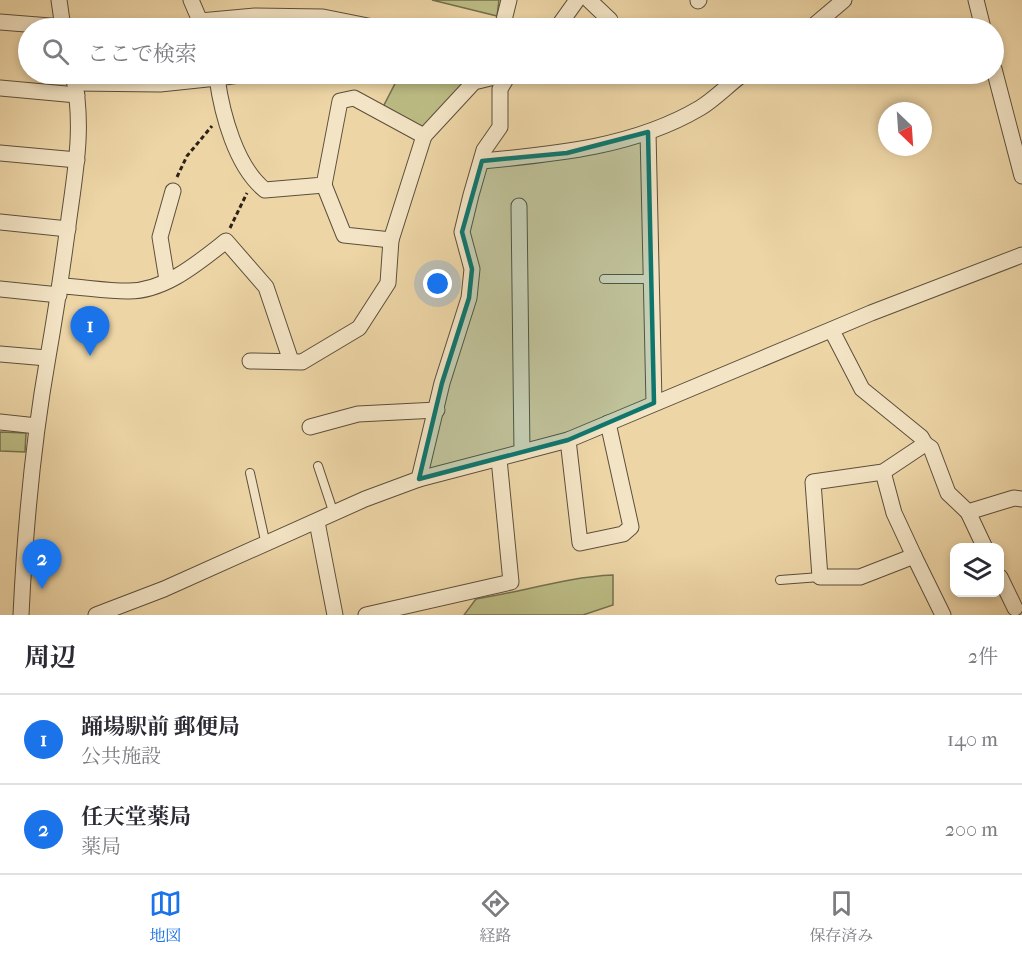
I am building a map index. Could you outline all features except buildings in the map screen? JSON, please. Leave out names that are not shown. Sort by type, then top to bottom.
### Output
[{"type":"street","points":[[59,0],[62,18]]},
{"type":"street","points":[[191,0],[198,18]]},
{"type":"street","points":[[504,18],[509,0]]},
{"type":"street","points":[[564,18],[577,0]]},
{"type":"street","points":[[589,0],[608,18]]},
{"type":"street","points":[[976,0],[980,18]]},
{"type":"street","points":[[820,18],[834,3]]},
{"type":"street","points":[[243,18],[255,16],[332,18]]},
{"type":"street","points":[[0,22],[18,24]]},
{"type":"street","points":[[21,615],[24,543],[37,426],[60,290],[77,160],[80,111],[75,84]]},
{"type":"street","points":[[0,88],[75,84],[160,84]]},
{"type":"street","points":[[217,84],[223,118],[254,182],[265,190],[324,185]]},
{"type":"street","points":[[250,361],[302,362],[359,328],[388,283],[391,240],[423,136],[472,84]]},
{"type":"street","points":[[419,479],[437,410],[441,383],[469,298],[472,269],[462,232],[484,150],[500,128],[500,89],[503,84]]},
{"type":"street","points":[[482,161],[567,153],[648,132],[702,107],[731,84]]},
{"type":"street","points":[[998,84],[1016,134],[1022,176]]},
{"type":"street","points":[[391,240],[344,235],[324,185],[340,101],[354,98],[423,136]]},
{"type":"street","points":[[648,132],[654,403]]},
{"type":"street","points":[[0,153],[77,160]]},
{"type":"street","points":[[166,280],[160,237],[173,191]]},
{"type":"street","points":[[519,206],[522,452]]},
{"type":"street","points":[[0,222],[68,229]]},
{"type":"street","points":[[0,289],[128,291],[149,289],[186,272],[226,241],[266,286],[291,361]]},
{"type":"street","points":[[96,615],[266,545],[365,499],[419,479],[568,440],[872,313],[1022,255]]},
{"type":"street","points":[[832,331],[861,389],[921,437],[931,448],[948,493],[968,512],[983,543]]},
{"type":"street","points":[[0,354],[47,358]]},
{"type":"street","points":[[310,427],[358,414],[437,410]]},
{"type":"street","points":[[0,422],[37,426]]},
{"type":"street","points":[[568,440],[580,543],[622,534],[631,527],[608,423]]},
{"type":"street","points":[[914,556],[860,577],[820,577],[813,482],[883,472],[925,444]]},
{"type":"street","points":[[366,615],[511,582],[499,459]]},
{"type":"street","points":[[883,472],[894,513],[943,615]]},
{"type":"street","points":[[968,512],[1014,498],[1022,499]]},
{"type":"street","points":[[316,522],[335,615]]},
{"type":"street","points":[[1004,589],[1013,611]]},
{"type":"street","points":[[1013,611],[1022,593]]},
{"type":"lane","points":[[604,279],[650,279]]},
{"type":"lane","points":[[318,466],[334,514]]},
{"type":"lane","points":[[250,472],[266,545]]},
{"type":"lane","points":[[780,580],[820,577]]},
{"type":"path","points":[[177,176],[194,145],[213,124],[223,118]]},
{"type":"path","points":[[226,241],[225,236],[254,182]]},
{"type":"highlighted area","points":[[648,132],[654,403],[568,440],[419,479],[442,383],[469,298],[472,269],[462,232],[482,161],[567,153]]},
{"type":"green space","points":[[432,0],[499,0],[497,16]]},
{"type":"green space","points":[[395,84],[464,84],[422,129],[383,107]]},
{"type":"green space","points":[[0,432],[26,433],[25,452],[0,451]]},
{"type":"green space","points":[[613,575],[613,605],[583,615],[464,615],[476,599],[578,579]]},
{"type":"place","name":"踊場駅前 郵便局","points":[[90,356]]},
{"type":"place","name":"任天堂薬局","points":[[42,589]]}]
